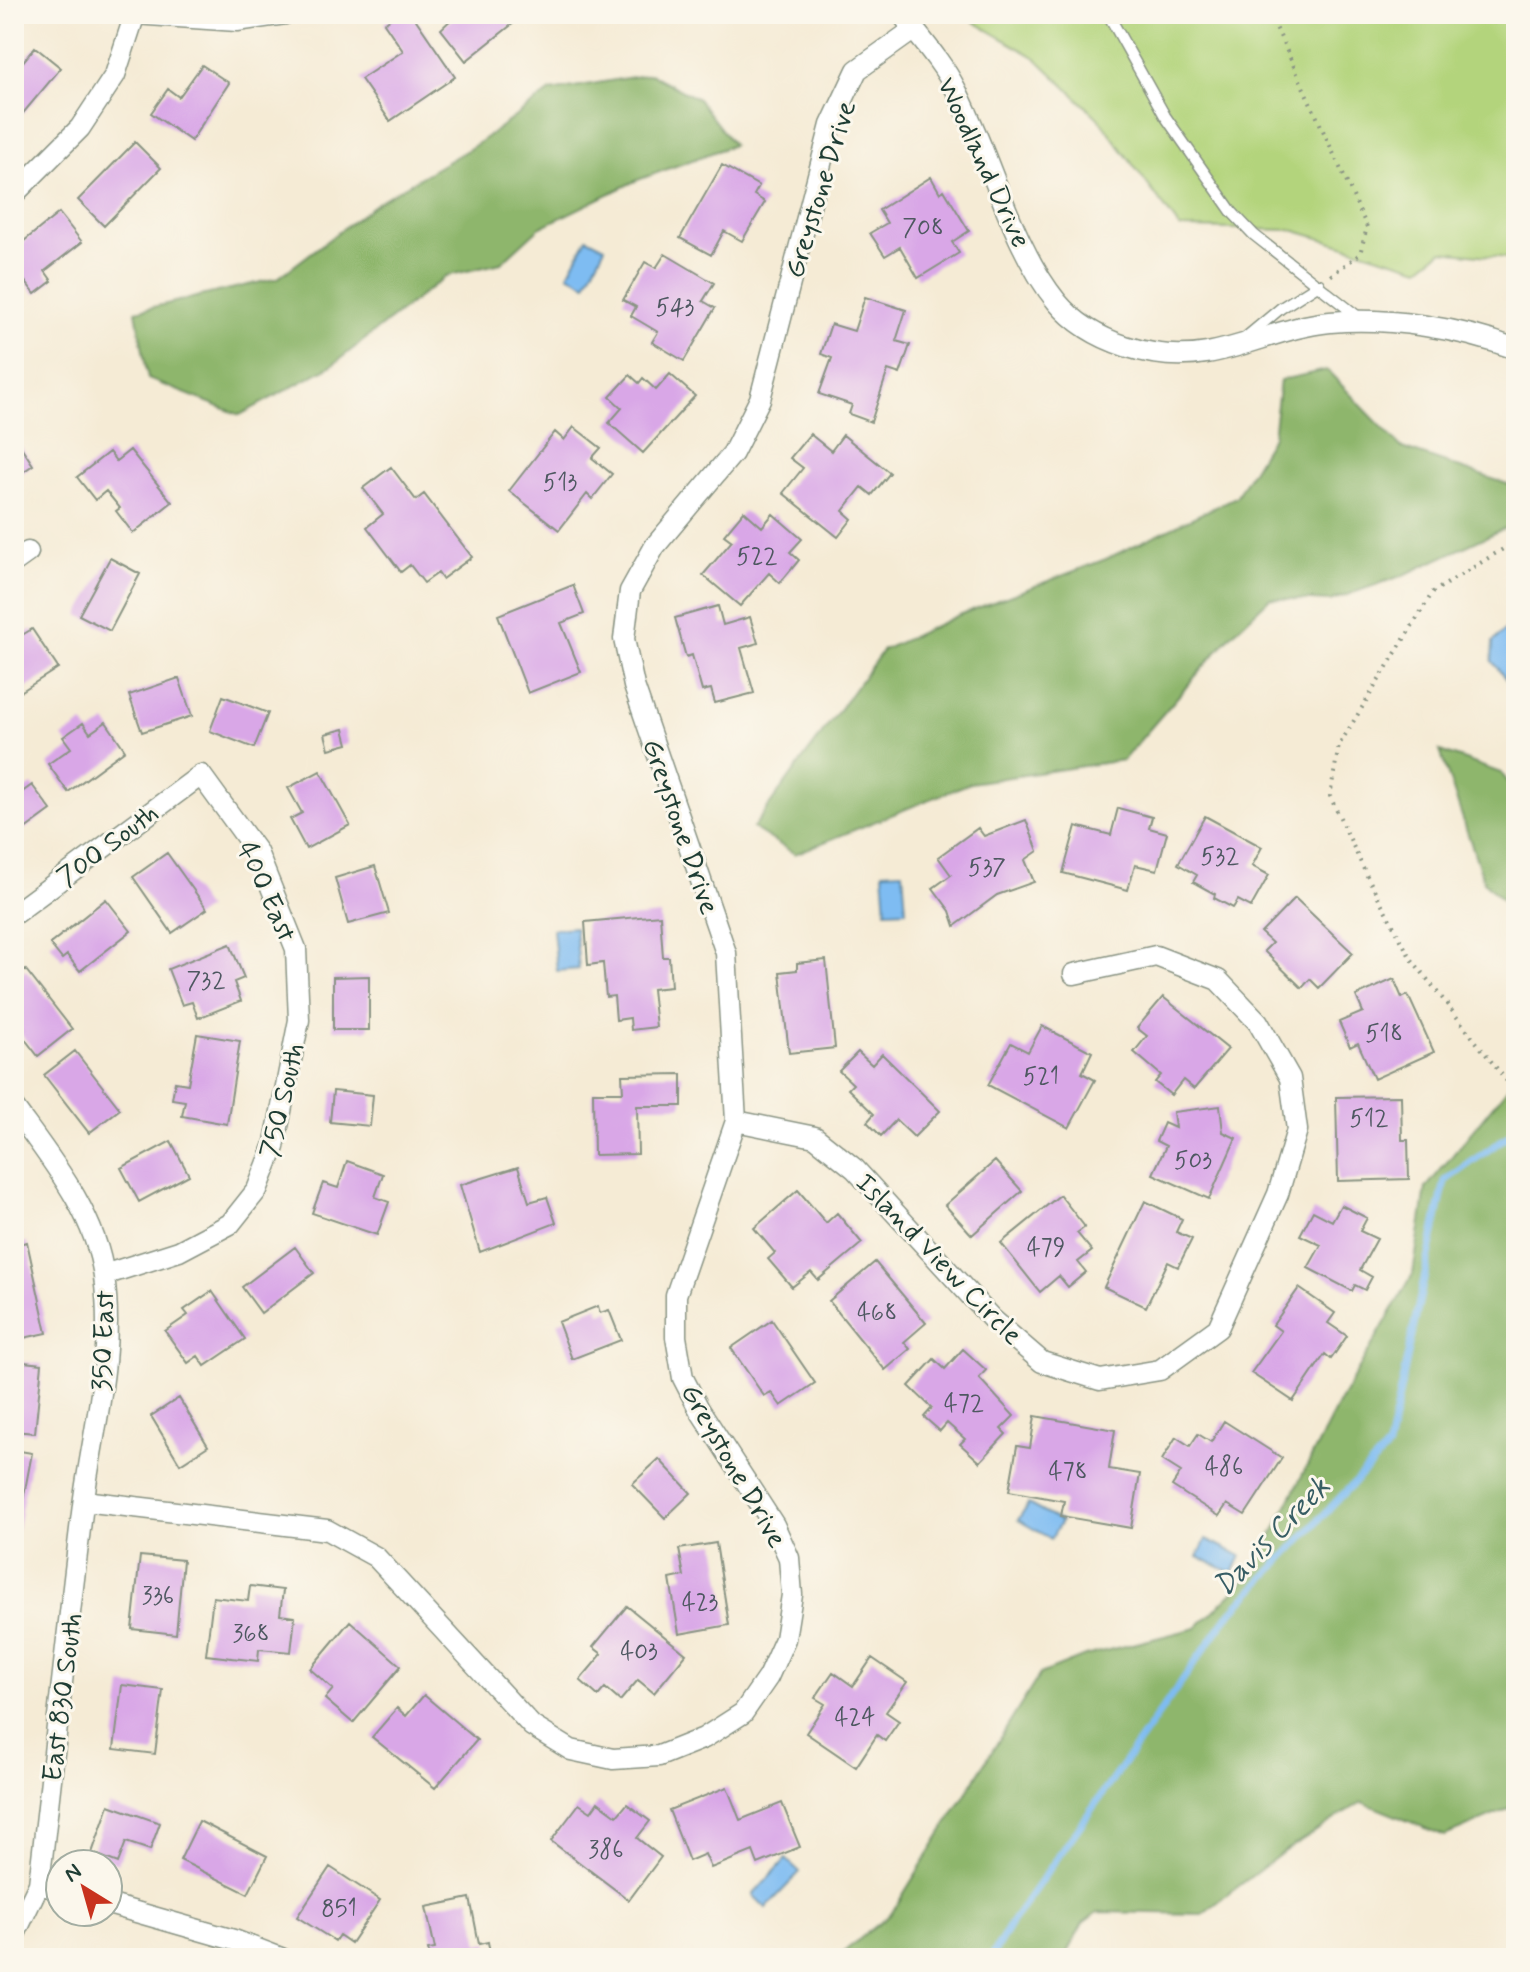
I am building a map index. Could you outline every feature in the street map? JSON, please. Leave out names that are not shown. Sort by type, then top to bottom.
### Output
[{"type":"street","points":[[14,194],[80,128],[115,75],[135,14],[237,21],[285,14]]},
{"type":"street","name":"Woodland Drive","points":[[908,22],[955,86],[1036,272],[1058,303],[1077,321],[1115,342],[1186,355],[1237,345],[1298,326],[1363,320],[1431,328],[1516,349]]},
{"type":"street","name":"Greystone Drive","points":[[84,1501],[327,1530],[376,1557],[532,1726],[571,1750],[613,1759],[659,1756],[704,1738],[743,1713],[768,1677],[785,1639],[792,1595],[789,1558],[779,1536],[699,1409],[683,1378],[676,1337],[676,1295],[736,1121],[726,953],[634,686],[624,639],[630,591],[655,546],[733,453],[760,399],[831,125],[857,70],[908,22]]},
{"type":"street","name":"700 South","points":[[14,914],[201,775]]},
{"type":"street","name":"400 East","points":[[201,775],[257,852],[296,949],[299,1020]]},
{"type":"street","name":"Island View Circle","points":[[736,1121],[815,1137],[855,1169],[992,1319],[1042,1362],[1100,1380],[1160,1370],[1218,1328],[1278,1194],[1297,1130],[1290,1078],[1258,1022],[1218,980],[1156,956],[1074,974]]},
{"type":"street","name":"750 South","points":[[104,1275],[179,1251],[230,1224],[257,1190],[274,1147],[299,1020]]},
{"type":"street","name":"350 East","points":[[14,1108],[58,1168],[87,1220],[104,1275],[106,1371],[84,1501]]},
{"type":"street","name":"East 830 South","points":[[14,1936],[39,1884],[84,1501]]},
{"type":"street","points":[[39,1884],[44,1885]]},
{"type":"street","points":[[124,1909],[234,1940],[281,1958]]},
{"type":"lane","points":[[1108,14],[1165,116],[1232,212],[1254,235],[1363,320]]},
{"type":"lane","points":[[1237,345],[1281,308],[1319,284]]},
{"type":"path","points":[[1270,14],[1367,227],[1360,254],[1319,284]]},
{"type":"path","points":[[1480,14],[1496,23]]},
{"type":"path","points":[[1516,541],[1433,592],[1339,745],[1330,796],[1366,874],[1410,957],[1516,1093]]},
{"type":"green space","points":[[973,14],[1516,14],[1516,259],[1442,251],[1420,268],[1292,230],[1180,228],[1099,119],[1036,58],[974,22]]},
{"type":"green space","points":[[650,74],[698,99],[733,145],[635,181],[539,228],[501,263],[446,276],[331,366],[240,415],[148,379],[136,311],[278,278],[378,202],[474,146],[551,91]]},
{"type":"green space","points":[[1327,370],[1402,448],[1510,485],[1516,523],[1404,575],[1330,601],[1270,598],[1231,635],[1123,760],[970,783],[795,854],[753,828],[883,650],[959,615],[1106,559],[1236,497],[1273,436],[1280,380]]},
{"type":"green space","points":[[1440,751],[1501,773],[1516,792],[1516,915],[1484,882]]},
{"type":"green space","points":[[1516,1077],[1516,1799],[1511,1808],[1445,1836],[1362,1802],[1286,1850],[1202,1914],[1098,1912],[1083,1923],[1064,1958],[836,1958],[891,1914],[1040,1674],[1085,1656],[1196,1628],[1252,1574],[1339,1403],[1413,1274],[1426,1188]]},
{"type":"water","points":[[587,238],[605,247],[586,284],[568,274]]},
{"type":"water","points":[[1516,619],[1516,693],[1492,661],[1493,642]]},
{"type":"water","points":[[903,871],[906,910],[886,911],[883,872]]},
{"type":"water","points":[[575,927],[579,969],[557,971],[553,929]]},
{"type":"water","points":[[1028,1504],[1061,1522],[1051,1539],[1018,1520]]},
{"type":"water","points":[[1206,1539],[1241,1556],[1233,1573],[1198,1557]]},
{"type":"water","points":[[786,1859],[800,1872],[766,1908],[753,1895]]},
{"type":"building","points":[[397,14],[412,14],[455,77],[390,121],[361,79],[403,51],[384,23]]},
{"type":"building","points":[[457,14],[509,14],[515,22],[466,61],[441,29]]},
{"type":"building","points":[[35,47],[61,68],[14,124],[14,66],[17,69]]},
{"type":"building","points":[[202,65],[229,83],[191,141],[151,113],[168,89],[179,97]]},
{"type":"building","points":[[135,142],[161,168],[104,226],[78,200]]},
{"type":"building","points":[[722,165],[759,186],[754,195],[765,202],[742,241],[724,231],[711,255],[680,238]]},
{"type":"building","points":[[931,177],[940,193],[944,190],[969,231],[952,242],[959,253],[918,278],[900,247],[885,256],[870,233],[887,223],[879,210]]},
{"type":"building","points":[[59,213],[82,242],[45,271],[52,281],[35,294],[14,267],[14,249]]},
{"type":"building","points":[[665,254],[714,283],[703,301],[715,308],[684,361],[652,342],[658,332],[631,316],[636,307],[623,300],[645,262],[656,268]]},
{"type":"building","points":[[865,297],[906,310],[896,341],[910,345],[900,374],[888,370],[871,422],[849,414],[852,405],[819,394],[832,358],[821,354],[831,324],[854,331]]},
{"type":"building","points":[[670,374],[695,396],[643,453],[609,423],[622,408],[610,397],[630,375],[639,383],[643,378],[656,390]]},
{"type":"building","points":[[574,427],[601,448],[592,458],[612,474],[592,499],[587,494],[559,530],[509,491],[555,432],[564,440]]},
{"type":"building","points":[[810,434],[831,451],[843,435],[890,473],[872,495],[862,487],[843,511],[852,519],[838,537],[783,493],[803,468],[790,458]]},
{"type":"building","points":[[14,436],[33,465],[14,478]]},
{"type":"building","points":[[130,450],[172,502],[133,533],[116,511],[120,508],[106,491],[95,500],[77,477],[109,452],[116,461]]},
{"type":"building","points":[[391,467],[416,500],[424,494],[472,557],[442,579],[438,573],[424,583],[410,565],[401,572],[367,527],[383,514],[363,488]]},
{"type":"building","points":[[744,511],[762,527],[773,514],[802,539],[790,552],[799,560],[780,583],[769,573],[740,606],[703,575],[732,541],[724,535]]},
{"type":"building","points":[[110,558],[140,574],[110,631],[79,615]]},
{"type":"building","points":[[573,585],[584,614],[561,623],[581,672],[528,693],[498,615]]},
{"type":"building","points":[[718,606],[723,625],[750,617],[758,643],[741,648],[754,693],[715,703],[711,689],[702,691],[692,655],[686,657],[675,618]]},
{"type":"building","points":[[32,629],[58,668],[14,696],[14,640]]},
{"type":"building","points":[[179,678],[192,716],[142,732],[129,695]]},
{"type":"building","points":[[223,696],[268,713],[254,748],[210,731]]},
{"type":"building","points":[[106,722],[125,750],[68,792],[48,764],[71,748],[63,737],[83,723],[90,733]]},
{"type":"building","points":[[344,729],[348,744],[329,749],[325,734]]},
{"type":"building","points":[[320,771],[350,825],[306,849],[290,819],[302,813],[288,788]]},
{"type":"building","points":[[32,785],[51,810],[14,837],[14,798]]},
{"type":"building","points":[[1118,808],[1152,817],[1149,828],[1167,833],[1157,870],[1135,865],[1128,890],[1063,873],[1076,826],[1111,835]]},
{"type":"building","points":[[1205,816],[1262,847],[1252,866],[1269,875],[1251,907],[1238,900],[1233,908],[1214,898],[1215,894],[1193,882],[1197,875],[1178,864]]},
{"type":"building","points":[[1026,820],[1038,851],[1025,860],[1034,882],[997,895],[955,926],[950,911],[933,888],[951,875],[938,857],[978,828],[984,836]]},
{"type":"building","points":[[167,853],[207,909],[172,933],[133,877]]},
{"type":"building","points":[[375,866],[389,913],[348,924],[335,878]]},
{"type":"building","points":[[1295,898],[1353,953],[1319,988],[1310,979],[1302,988],[1264,951],[1272,943],[1261,933]]},
{"type":"building","points":[[106,899],[131,931],[80,971],[67,955],[62,959],[50,944]]},
{"type":"building","points":[[660,915],[663,957],[669,957],[671,987],[652,989],[656,1027],[631,1030],[630,1018],[616,1020],[614,996],[606,997],[603,963],[588,965],[585,922]]},
{"type":"building","points":[[230,944],[244,978],[234,982],[241,1001],[198,1018],[192,1002],[182,1005],[168,969]]},
{"type":"building","points":[[826,960],[835,1048],[789,1053],[780,972],[797,970],[797,963]]},
{"type":"building","points":[[26,970],[72,1029],[38,1056],[14,1025],[14,979]]},
{"type":"building","points":[[369,976],[369,1030],[333,1030],[333,977]]},
{"type":"building","points":[[1394,979],[1402,998],[1408,995],[1434,1052],[1374,1079],[1358,1043],[1350,1047],[1339,1022],[1363,1012],[1356,996]]},
{"type":"building","points":[[1163,997],[1228,1049],[1194,1089],[1183,1080],[1171,1095],[1155,1082],[1161,1075],[1134,1052],[1147,1036],[1137,1028]]},
{"type":"building","points":[[1042,1026],[1092,1052],[1082,1073],[1095,1080],[1069,1128],[988,1085],[1011,1043],[1028,1052]]},
{"type":"building","points":[[197,1034],[240,1041],[227,1124],[182,1116],[185,1101],[172,1099],[175,1082],[188,1084]]},
{"type":"building","points":[[75,1051],[120,1109],[89,1133],[44,1075]]},
{"type":"building","points":[[858,1052],[872,1065],[882,1054],[940,1111],[914,1137],[896,1120],[881,1136],[867,1122],[874,1114],[848,1089],[853,1084],[839,1071]]},
{"type":"building","points":[[682,1074],[682,1106],[637,1106],[638,1154],[594,1155],[593,1092],[623,1092],[622,1075]]},
{"type":"building","points":[[333,1091],[373,1095],[370,1126],[330,1122]]},
{"type":"building","points":[[1401,1096],[1402,1140],[1408,1140],[1409,1179],[1338,1181],[1336,1097]]},
{"type":"building","points":[[1220,1106],[1223,1132],[1236,1138],[1209,1199],[1153,1174],[1166,1146],[1156,1141],[1164,1123],[1175,1128],[1173,1112]]},
{"type":"building","points":[[171,1141],[189,1175],[139,1202],[121,1168]]},
{"type":"building","points":[[347,1161],[383,1174],[375,1197],[389,1202],[377,1235],[312,1213],[323,1183],[338,1188]]},
{"type":"building","points":[[995,1161],[1022,1191],[972,1235],[945,1205]]},
{"type":"building","points":[[518,1167],[529,1202],[547,1197],[556,1223],[480,1252],[460,1185]]},
{"type":"building","points":[[798,1190],[826,1223],[837,1213],[862,1243],[818,1280],[811,1272],[792,1287],[768,1259],[775,1253],[754,1228]]},
{"type":"building","points":[[1060,1195],[1085,1227],[1077,1233],[1092,1251],[1078,1262],[1086,1272],[1068,1287],[1059,1276],[1040,1292],[1001,1243]]},
{"type":"building","points":[[1145,1201],[1182,1219],[1176,1232],[1192,1239],[1178,1267],[1168,1262],[1146,1307],[1104,1287]]},
{"type":"building","points":[[1341,1205],[1367,1218],[1360,1231],[1377,1239],[1360,1270],[1372,1277],[1365,1290],[1355,1285],[1352,1291],[1308,1268],[1321,1245],[1300,1235],[1313,1211],[1332,1221]]},
{"type":"building","points":[[27,1242],[47,1333],[14,1340],[14,1245]]},
{"type":"building","points":[[295,1247],[314,1273],[261,1313],[242,1287]]},
{"type":"building","points":[[875,1262],[926,1323],[904,1342],[910,1349],[885,1370],[829,1301]]},
{"type":"building","points":[[1299,1288],[1335,1313],[1328,1323],[1347,1336],[1331,1359],[1325,1354],[1293,1401],[1251,1373],[1281,1331],[1273,1325]]},
{"type":"building","points":[[212,1291],[245,1339],[205,1366],[198,1356],[188,1363],[165,1331],[188,1315],[184,1310]]},
{"type":"building","points":[[598,1306],[600,1313],[609,1310],[621,1340],[572,1359],[558,1322]]},
{"type":"building","points":[[772,1320],[815,1383],[781,1406],[771,1392],[764,1396],[731,1348]]},
{"type":"building","points":[[963,1349],[986,1370],[979,1378],[1014,1416],[1001,1429],[1006,1434],[980,1462],[960,1444],[965,1439],[947,1423],[940,1431],[924,1417],[932,1408],[909,1386],[934,1359],[945,1369]]},
{"type":"building","points":[[14,1361],[42,1364],[35,1433],[14,1431]]},
{"type":"building","points":[[179,1398],[208,1446],[180,1464],[151,1416]]},
{"type":"building","points":[[1035,1416],[1115,1430],[1109,1469],[1140,1474],[1131,1528],[1061,1516],[1064,1501],[1009,1491],[1017,1446],[1030,1448]]},
{"type":"building","points":[[1224,1421],[1282,1458],[1245,1515],[1227,1504],[1219,1516],[1172,1486],[1181,1472],[1162,1460],[1176,1437],[1190,1446],[1198,1434],[1211,1442]]},
{"type":"building","points":[[14,1450],[32,1453],[17,1532],[14,1532]]},
{"type":"building","points":[[659,1459],[691,1493],[665,1518],[632,1484]]},
{"type":"building","points":[[716,1543],[729,1625],[679,1634],[670,1579],[684,1576],[679,1549]]},
{"type":"building","points":[[140,1556],[183,1560],[176,1634],[132,1629]]},
{"type":"building","points":[[250,1586],[283,1590],[280,1615],[295,1617],[291,1652],[259,1649],[258,1661],[206,1655],[213,1597],[248,1601]]},
{"type":"building","points":[[627,1606],[686,1654],[654,1693],[638,1680],[620,1701],[605,1688],[598,1696],[580,1680],[602,1654],[593,1647]]},
{"type":"building","points":[[350,1621],[401,1666],[353,1723],[325,1699],[333,1689],[310,1669]]},
{"type":"building","points":[[872,1658],[907,1682],[886,1712],[899,1721],[885,1741],[877,1735],[856,1767],[806,1733],[825,1704],[815,1698],[833,1672],[853,1686]]},
{"type":"building","points":[[122,1685],[163,1690],[155,1754],[114,1749]]},
{"type":"building","points":[[424,1695],[477,1740],[435,1788],[372,1737],[397,1708],[406,1716]]},
{"type":"building","points":[[727,1787],[740,1820],[782,1803],[800,1847],[758,1864],[753,1851],[711,1868],[705,1854],[689,1861],[669,1810]]},
{"type":"building","points":[[598,1802],[617,1816],[627,1804],[650,1821],[637,1838],[661,1857],[629,1900],[551,1841],[579,1804],[591,1812]]},
{"type":"building","points":[[109,1805],[160,1823],[150,1850],[126,1842],[124,1848],[94,1848]]},
{"type":"building","points":[[199,1821],[267,1856],[248,1894],[180,1860]]},
{"type":"building","points":[[330,1867],[380,1900],[351,1943],[339,1935],[335,1941],[297,1917]]},
{"type":"building","points":[[470,1898],[479,1944],[488,1942],[491,1958],[430,1958],[428,1950],[435,1949],[426,1907]]},
{"type":"waterway","name":"Davis Creek","points":[[991,1958],[1010,1925],[1227,1617],[1388,1447],[1445,1181],[1516,1130]]}]
